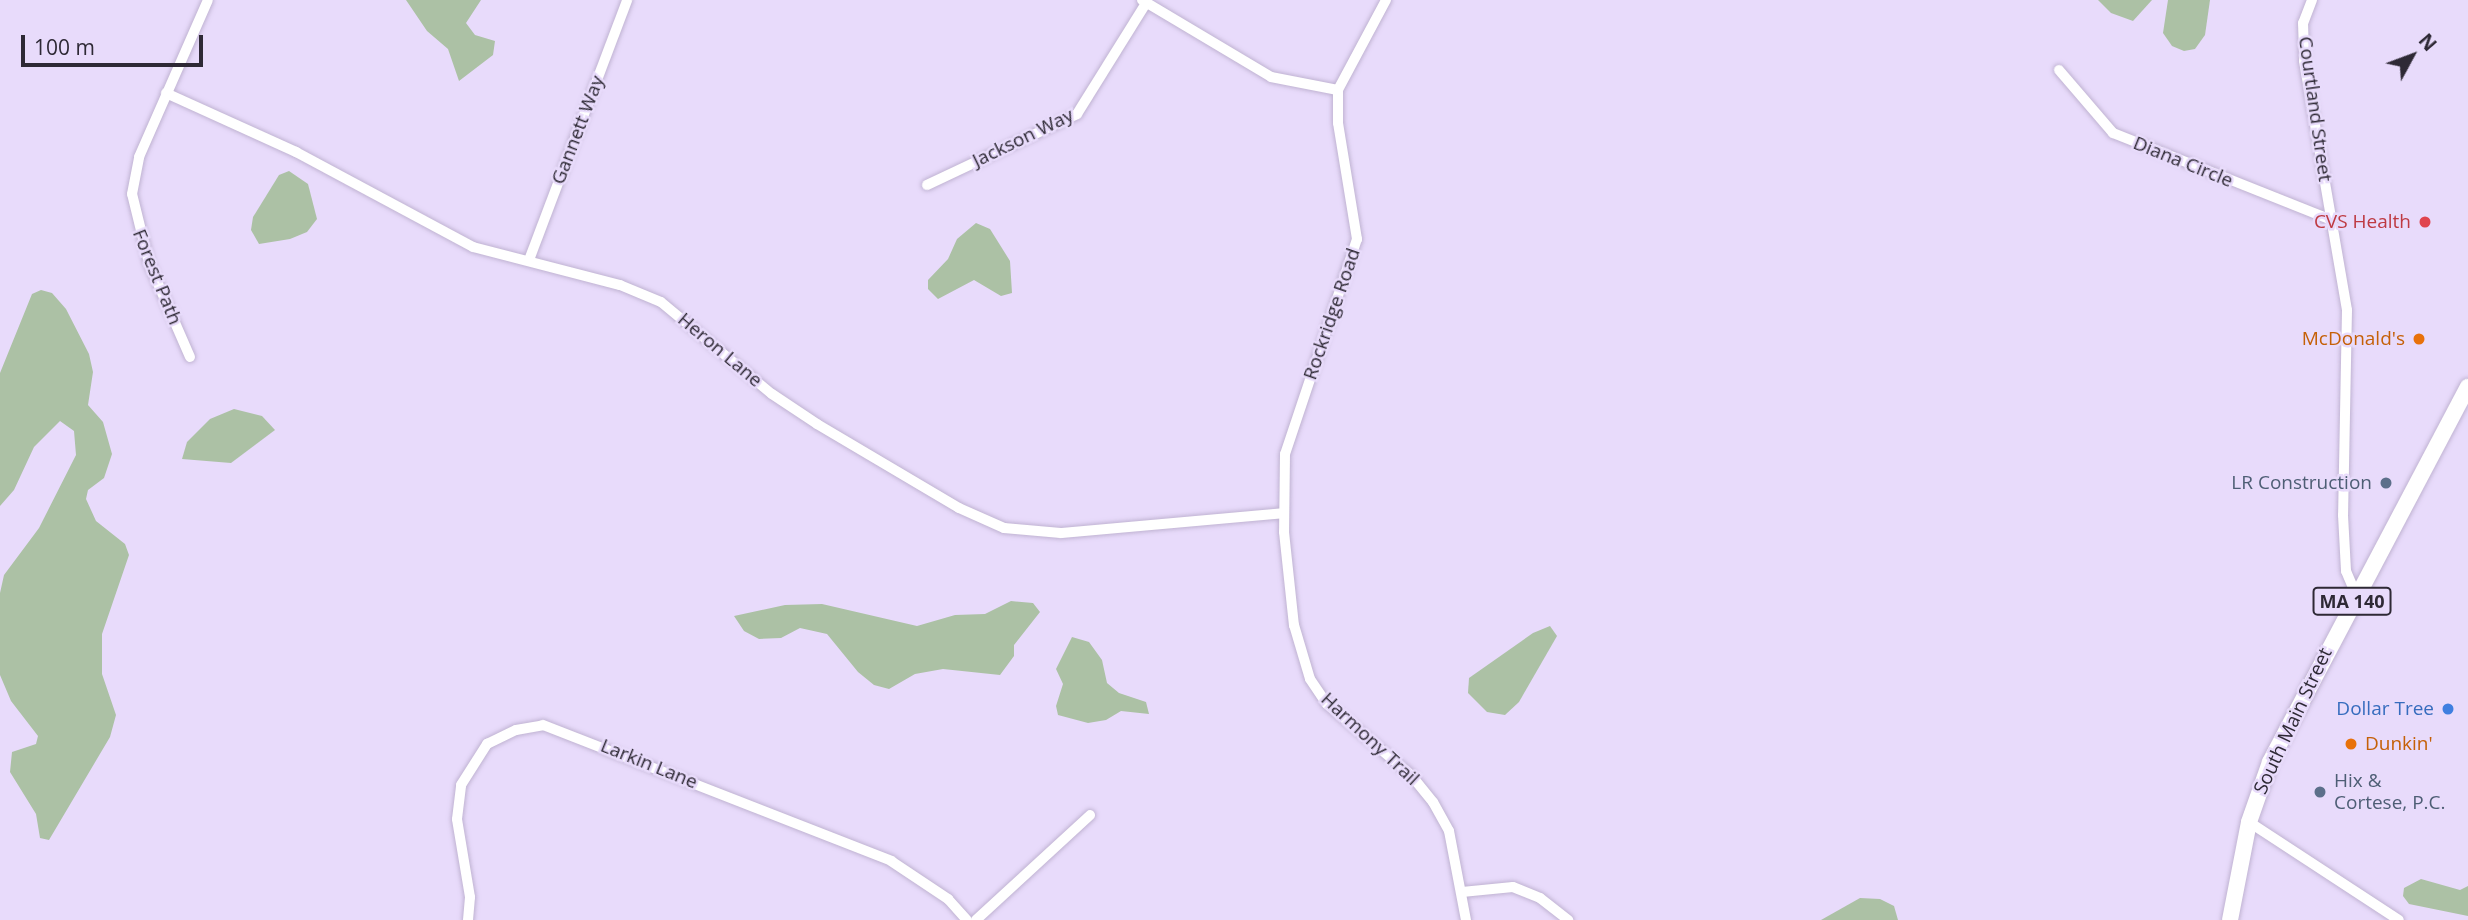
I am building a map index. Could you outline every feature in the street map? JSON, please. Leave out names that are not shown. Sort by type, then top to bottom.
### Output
[{"type":"main road","name":"South Main Street","points":[[2230,920],[2249,822],[2270,761],[2356,594],[2468,387]]},
{"type":"street","name":"Forest Path","points":[[190,357],[149,262],[133,211],[139,157],[208,0]]},
{"type":"street","name":"Gannett Way","points":[[529,260],[627,0]]},
{"type":"street","name":"Rockridge Road","points":[[1283,513],[1282,483],[1292,430],[1346,284],[1357,239],[1338,123],[1338,90],[1386,0]]},
{"type":"street","name":"Courtland Street","points":[[2312,0],[2303,23],[2304,61],[2348,317],[2343,515],[2346,571],[2356,594]]},
{"type":"street","points":[[1144,1],[1271,77],[1338,90]]},
{"type":"street","name":"Jackson Way","points":[[927,185],[1077,114],[1144,1]]},
{"type":"street","name":"Diana Circle","points":[[2059,69],[2099,122],[2117,135],[2332,220]]},
{"type":"street","name":"Heron Lane","points":[[166,93],[296,152],[473,247],[529,260],[661,302],[772,394],[817,424],[959,508],[1004,528],[1060,533],[1283,513]]},
{"type":"street","name":"Harmony Trail","points":[[1283,513],[1294,625],[1310,679],[1334,711],[1411,775],[1433,802],[1449,831],[1466,920]]},
{"type":"street","name":"Larkin Lane","points":[[468,920],[470,897],[457,819],[461,785],[487,744],[516,730],[543,725],[891,861],[948,899],[968,920]]},
{"type":"street","points":[[976,920],[1090,815]]},
{"type":"street","points":[[2249,822],[2399,920]]},
{"type":"street","points":[[1462,892],[1513,887],[1540,898],[1568,920]]},
{"type":"green space","points":[[406,0],[481,0],[466,23],[475,35],[495,41],[493,55],[459,81],[448,49],[427,31]]},
{"type":"green space","points":[[2098,0],[2152,0],[2133,21],[2111,13]]},
{"type":"green space","points":[[2168,0],[2210,0],[2205,35],[2195,49],[2184,51],[2172,46],[2163,33]]},
{"type":"green space","points":[[289,171],[308,184],[317,219],[307,232],[290,239],[259,244],[251,230],[253,217],[279,175]]},
{"type":"green space","points":[[976,223],[990,229],[1010,261],[1012,293],[1001,296],[974,280],[938,299],[928,289],[928,280],[948,259],[957,239]]},
{"type":"green space","points":[[41,290],[52,293],[66,309],[89,354],[93,372],[88,405],[103,422],[112,454],[104,478],[88,490],[86,499],[96,521],[125,544],[129,555],[102,634],[102,674],[116,715],[110,737],[49,840],[40,838],[36,814],[10,772],[12,752],[36,744],[38,736],[11,701],[0,675],[0,593],[4,575],[39,528],[76,455],[74,431],[60,421],[34,447],[14,490],[0,506],[0,373],[32,294]]},
{"type":"green space","points":[[234,409],[262,416],[275,430],[231,463],[182,459],[187,442],[210,419]]},
{"type":"green space","points":[[1011,601],[1033,603],[1040,612],[1014,645],[1014,656],[1000,675],[943,669],[915,674],[889,689],[874,685],[858,672],[827,634],[800,628],[781,638],[759,639],[744,631],[734,616],[785,605],[822,604],[917,626],[955,615],[985,614]]},
{"type":"green space","points":[[1550,626],[1557,636],[1519,702],[1505,715],[1487,712],[1468,693],[1469,678],[1533,633]]},
{"type":"green space","points":[[1072,637],[1089,642],[1102,660],[1107,683],[1119,693],[1146,702],[1149,714],[1121,711],[1106,720],[1088,723],[1058,715],[1056,706],[1063,684],[1056,669]]},
{"type":"green space","points":[[2421,879],[2460,890],[2468,886],[2468,916],[2409,904],[2403,896],[2404,888]]},
{"type":"green space","points":[[1860,898],[1880,899],[1894,906],[1898,920],[1821,920]]},
{"type":"place","name":"CVS Health","points":[[2425,222]]},
{"type":"place","name":"McDonald's","points":[[2419,339]]},
{"type":"place","name":"LR Construction","points":[[2386,483]]},
{"type":"place","name":"Dollar Tree","points":[[2448,709]]},
{"type":"place","name":"Dunkin'","points":[[2351,744]]},
{"type":"place","name":"Hix & Cortese, P.C.","points":[[2320,792]]}]
